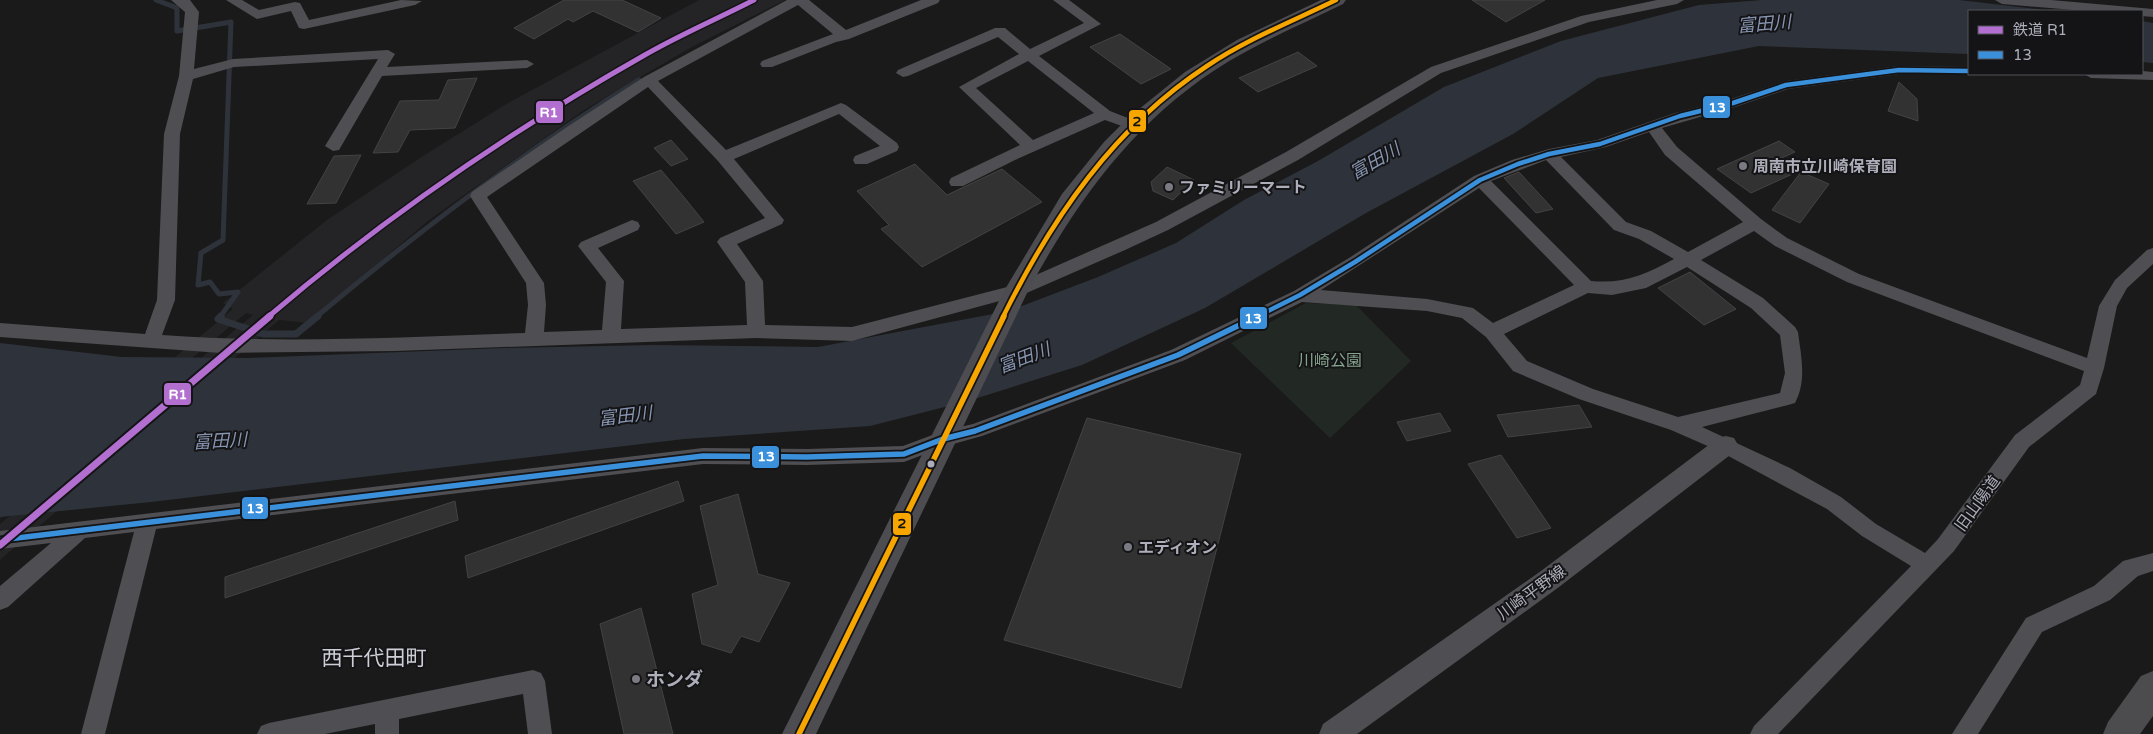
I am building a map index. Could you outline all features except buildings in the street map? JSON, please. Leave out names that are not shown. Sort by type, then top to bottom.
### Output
[{"type":"highway","points":[[2120,734],[2153,687]]},
{"type":"main road","points":[[799,734],[1012,298],[1048,232],[1071,196],[1093,166],[1133,125],[1193,75],[1336,0]]},
{"type":"street","points":[[233,0],[257,15],[295,6],[304,25],[416,1]]},
{"type":"street","points":[[534,337],[537,305],[536,283],[478,196],[575,128],[650,80],[797,0]]},
{"type":"street","points":[[801,0],[844,36]]},
{"type":"street","points":[[767,64],[833,38],[844,36],[932,0]]},
{"type":"street","points":[[1031,147],[966,87],[1094,24],[1060,0]]},
{"type":"street","points":[[0,330],[221,346],[395,344],[534,337],[756,331],[852,334],[1012,298],[1162,226],[1292,156],[1436,70],[1586,20],[1677,0]]},
{"type":"street","points":[[2002,0],[2120,10]]},
{"type":"street","points":[[151,341],[166,300],[172,134],[186,76],[192,12],[185,1]]},
{"type":"street","points":[[903,73],[1000,31],[1105,114],[1133,125]]},
{"type":"street","points":[[186,76],[234,63],[388,54],[333,146]]},
{"type":"street","points":[[378,72],[527,64]]},
{"type":"street","points":[[0,540],[346,497],[703,456],[807,457],[904,454],[946,432],[975,431],[1178,355],[1300,295],[1355,262],[1480,180],[1549,154],[1600,144],[1680,116],[1733,103],[1786,85],[1898,70],[1968,71]]},
{"type":"street","points":[[2122,75],[2153,76]]},
{"type":"street","points":[[650,80],[724,157],[776,220],[726,242],[754,281],[756,331]]},
{"type":"street","points":[[724,157],[841,108],[891,147],[861,160]]},
{"type":"street","points":[[957,182],[1105,114]]},
{"type":"street","points":[[1653,127],[1672,151],[1754,222],[1781,242],[1853,278],[2095,368]]},
{"type":"street","points":[[1549,154],[1620,226],[1645,235],[1757,303],[1789,332],[1794,374],[1788,398],[1678,425]]},
{"type":"street","points":[[1480,180],[1586,287]]},
{"type":"street","points":[[1492,332],[1586,287],[1612,289],[1646,282],[1754,222]]},
{"type":"street","points":[[611,336],[615,281],[587,246],[632,226]]},
{"type":"street","name":"旧山陽道","points":[[1762,734],[1946,545],[2022,441],[2089,388],[2108,306],[2120,284],[2153,254]]},
{"type":"street","points":[[1300,295],[1427,305],[1467,313],[1492,332],[1520,366],[1586,394],[1678,425],[1726,445],[1834,503],[1869,530],[1927,565]]},
{"type":"street","name":"川崎平野線","points":[[1333,734],[1550,578],[1726,445]]},
{"type":"street","points":[[93,734],[146,522]]},
{"type":"street","points":[[0,600],[81,529]]},
{"type":"street","points":[[1964,734],[2034,625],[2102,593],[2131,568],[2153,562]]},
{"type":"street","points":[[269,734],[533,681],[540,734]]},
{"type":"street","points":[[387,710],[387,734]]},
{"type":"shaded area","points":[[699,0],[785,0],[690,48],[584,110],[429,220],[308,323],[279,320],[0,560],[0,524],[253,315],[246,313],[0,519],[0,502],[233,309],[223,303],[327,220],[423,156],[508,103]]},
{"type":"green space","name":"川崎公園","points":[[1306,303],[1356,305],[1411,361],[1330,438],[1231,343]]},
{"type":"water","name":"富田川","points":[[1762,0],[1959,0],[2044,10],[1968,10],[1968,54],[1759,46],[1598,78],[1513,134],[1366,213],[1205,308],[1082,365],[968,401],[870,426],[684,439],[151,502],[0,517],[0,343],[122,357],[248,358],[504,348],[653,345],[818,347],[1009,311],[1098,277],[1176,243],[1244,200],[1318,161],[1444,87],[1561,41],[1699,5]]},
{"type":"water","points":[[2143,21],[2153,23],[2153,63],[2143,62]]},
{"type":"waterway","points":[[156,0],[177,8],[177,31],[231,22],[223,240],[201,253],[198,285],[210,282],[219,294],[238,292],[220,317]]},
{"type":"waterway","points":[[316,317],[473,192],[555,134],[639,80]]},
{"type":"waterway","points":[[220,317],[218,319],[263,334],[296,334],[318,316]]},
{"type":"rail line","name":"R1","points":[[0,545],[335,260],[431,188],[563,103],[644,55],[754,0]]},
{"type":"transit line","name":"2","points":[[799,734],[1016,291],[1070,200],[1090,173],[1136,122],[1192,76],[1226,54],[1336,0]]},
{"type":"transit line","name":"13","points":[[0,540],[346,497],[703,456],[807,457],[904,454],[943,439],[975,431],[1178,355],[1300,295],[1355,262],[1480,180],[1518,164],[1549,154],[1600,144],[1680,116],[1733,103],[1786,85],[1899,70],[1968,71]]},
{"type":"place","name":"周南市立川崎保育園","points":[[1743,166]]},
{"type":"place","name":"ファミリーマート","points":[[1169,187]]},
{"type":"place","name":"エディオン","points":[[1128,547]]},
{"type":"place","name":"ホンダ","points":[[636,679]]},
{"type":"district","name":"西千代田町","points":[[374,658]]}]
